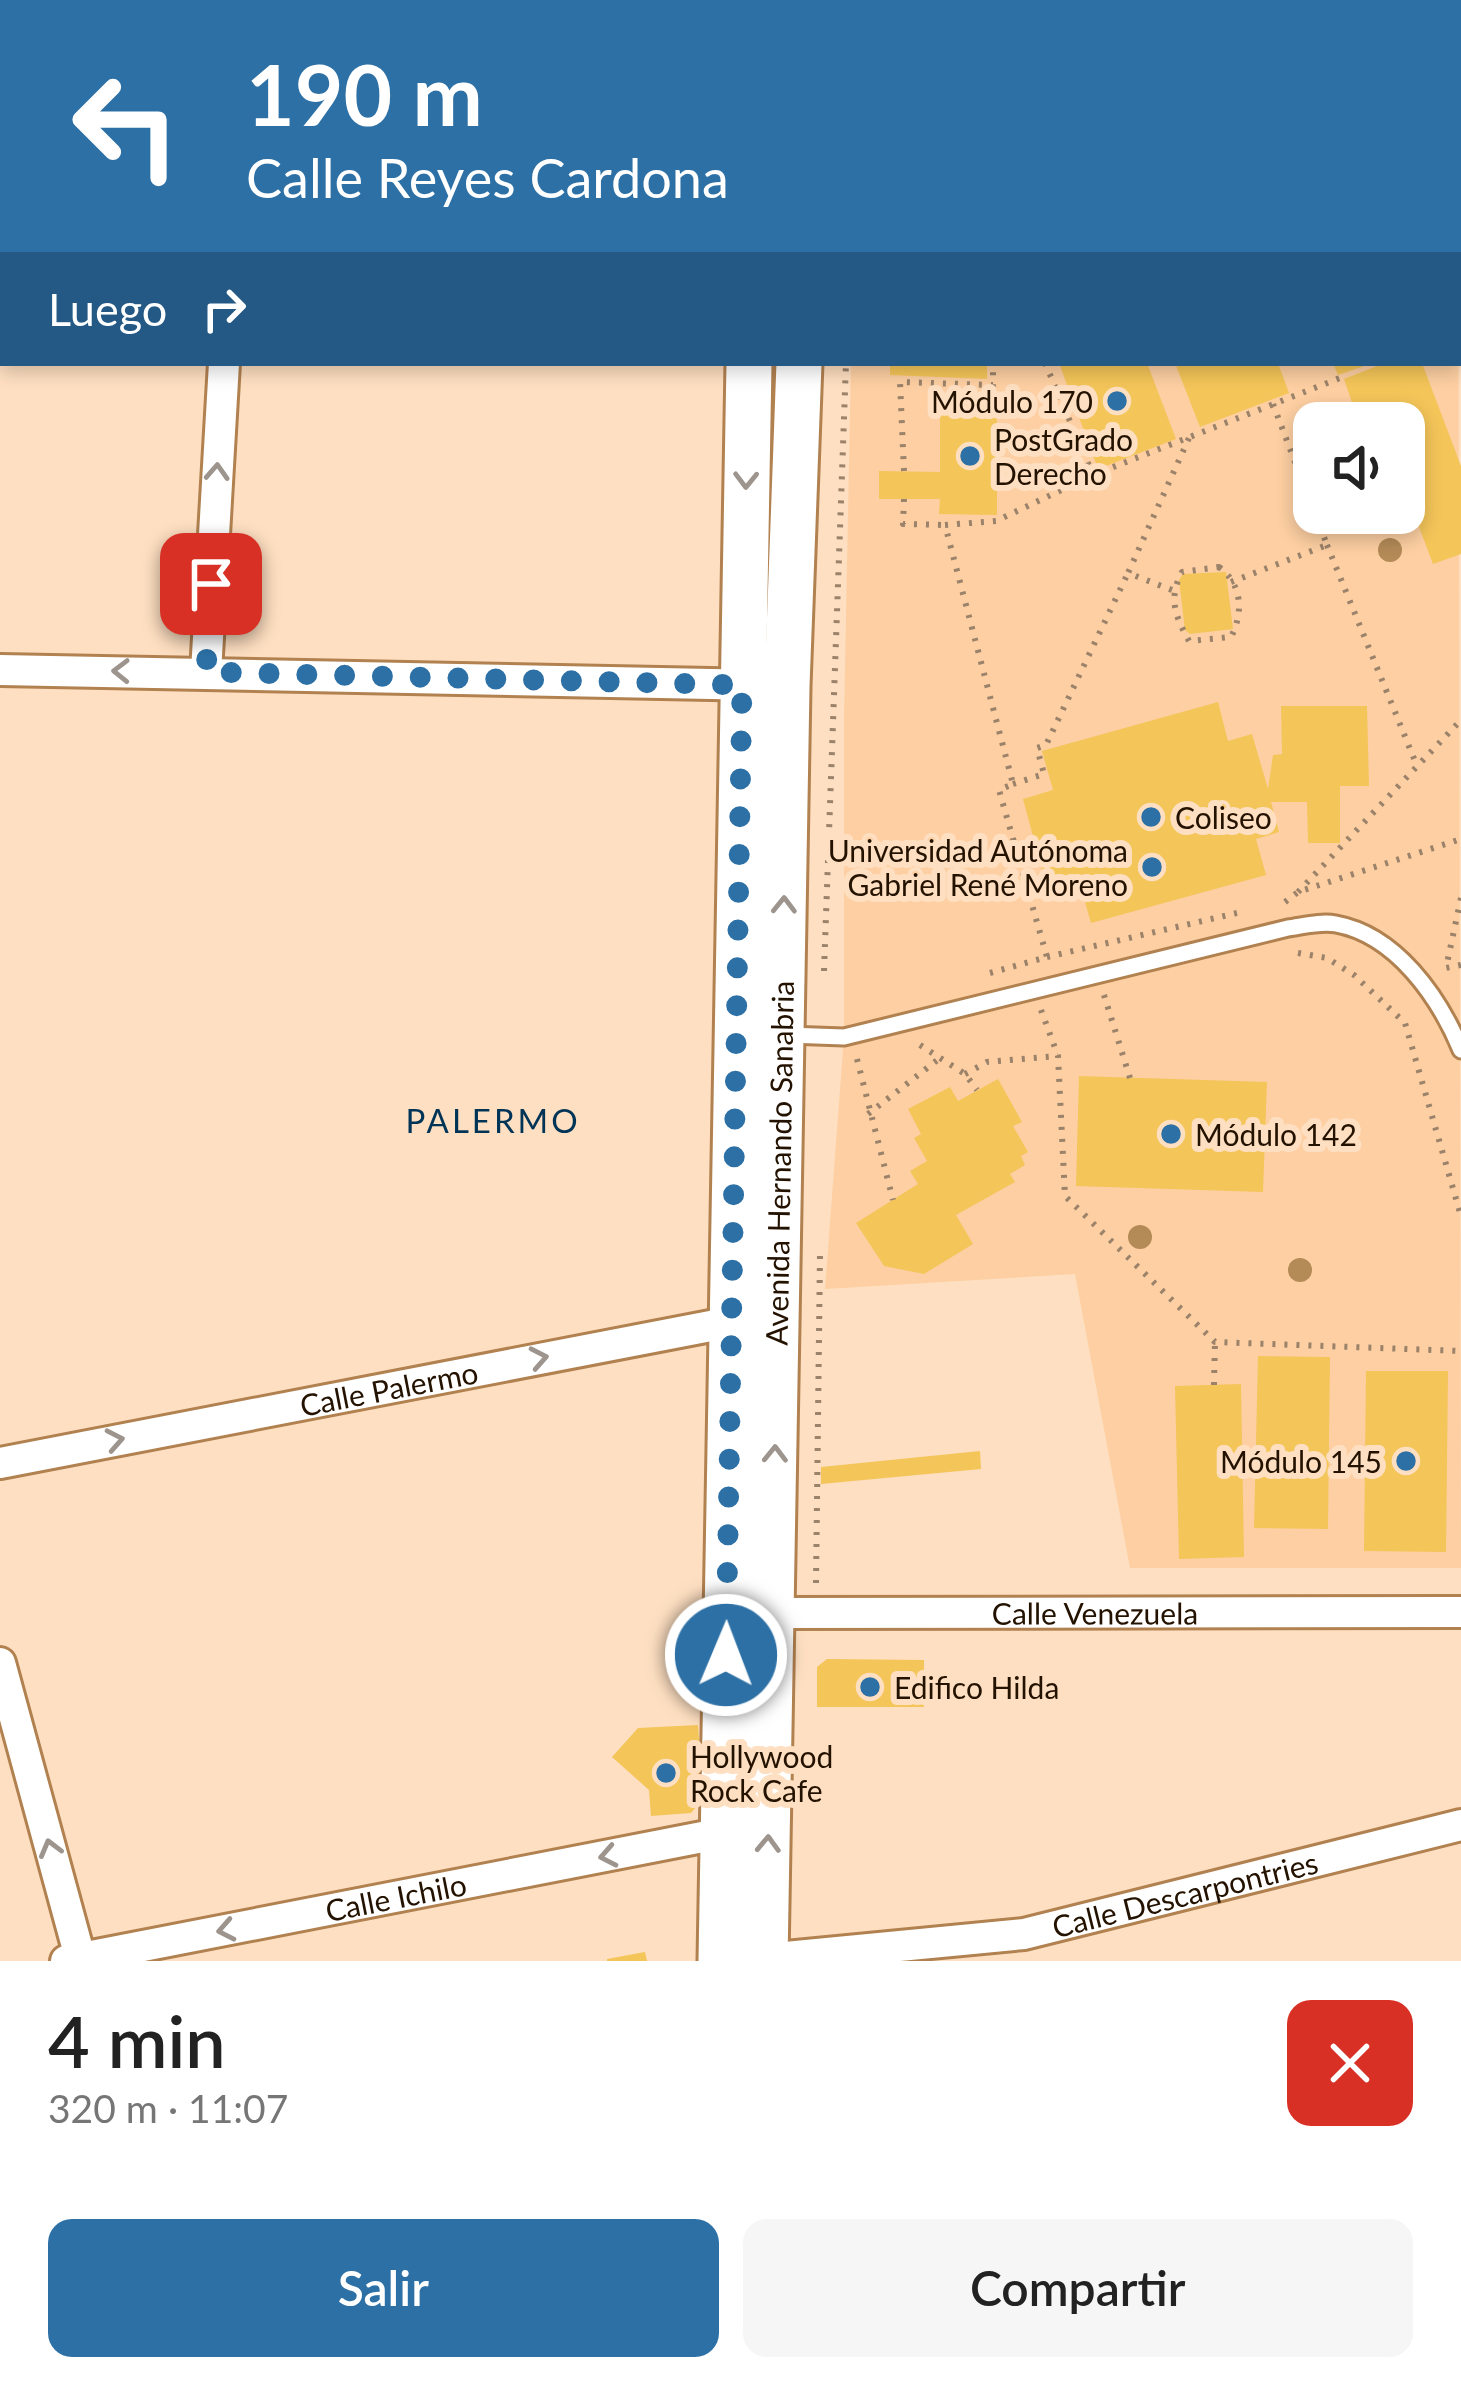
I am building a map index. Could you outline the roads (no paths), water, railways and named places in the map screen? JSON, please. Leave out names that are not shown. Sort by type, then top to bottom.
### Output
[{"type":"street","points":[[206,672],[224,366]]},
{"type":"street","name":"Avenida Hernando Sanabria","points":[[749,366],[742,685],[771,1034]]},
{"type":"street","name":"Avenida Hernando Sanabria","points":[[750,1960],[771,1736],[773,1612],[752,1508],[755,1318],[799,366]]},
{"type":"street","points":[[0,670],[787,686]]},
{"type":"street","name":"Calle Palermo","points":[[0,1462],[755,1318]]},
{"type":"street","name":"Avenida Hernando Sanabria","points":[[750,1960],[723,1833],[727,1614],[752,1508]]},
{"type":"street","name":"Calle Venezuela","points":[[727,1614],[1461,1612]]},
{"type":"street","points":[[0,1664],[76,1960]]},
{"type":"street","points":[[725,1737],[753,1730],[771,1736]]},
{"type":"street","name":"Calle Descarpontries","points":[[750,1960],[1024,1934],[1461,1825]]},
{"type":"street","name":"Calle Ichilo","points":[[76,1960],[723,1833]]},
{"type":"lane","points":[[771,1034],[844,1037],[1288,928],[1332,923],[1363,933],[1398,956],[1430,992],[1461,1050]]},
{"type":"place","name":"Módulo 170","points":[[1117,401]]},
{"type":"place","name":"PostGrado Derecho","points":[[970,456]]},
{"type":"place","name":"Coliseo","points":[[1151,817]]},
{"type":"place","name":"Universidad Autónoma Gabriel René Moreno","points":[[1152,867]]},
{"type":"place","name":"Módulo 142","points":[[1171,1134]]},
{"type":"place","name":"Módulo 145","points":[[1406,1461]]},
{"type":"place","name":"Edifico Hilda","points":[[870,1687]]},
{"type":"place","name":"Hollywood Rock Cafe","points":[[666,1773]]},
{"type":"district","name":"PALERMO","points":[[493,1120]]}]
